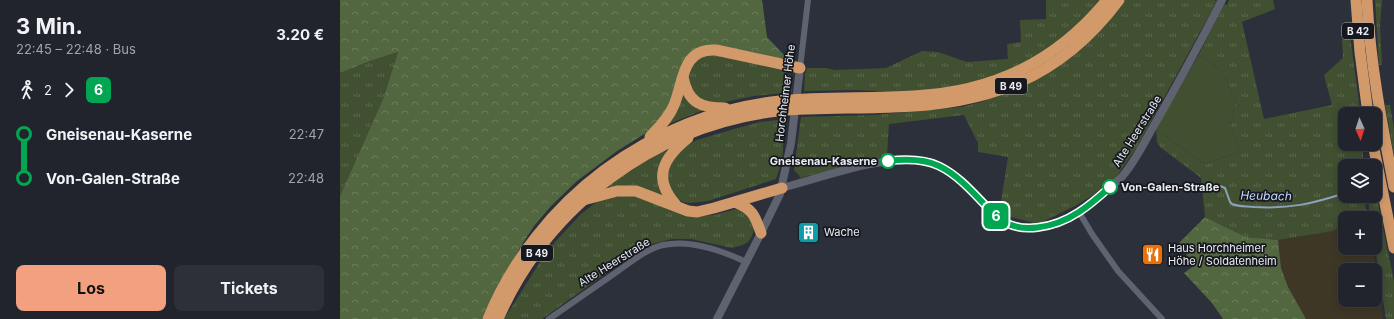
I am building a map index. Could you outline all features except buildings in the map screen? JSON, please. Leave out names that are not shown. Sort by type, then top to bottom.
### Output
[{"type":"highway","name":"B 49","points":[[488,319],[500,292],[514,267],[549,221],[565,203],[593,178],[620,158],[646,142],[691,122],[736,108],[760,103],[790,100],[937,95],[979,86],[1009,76],[1050,53],[1083,26],[1107,0]]},
{"type":"highway","name":"B 49","points":[[498,319],[512,290],[536,254],[558,226],[583,200],[606,181],[629,165],[666,144],[696,131],[737,118],[776,111],[923,106],[955,102],[984,96],[1023,80],[1057,60],[1087,36],[1107,16],[1119,0]]},
{"type":"highway","name":"B 42","points":[[1356,0],[1359,47],[1367,107]]},
{"type":"highway","name":"B 42","points":[[1367,0],[1375,81],[1394,187]]},
{"type":"highway","points":[[646,142],[666,120],[672,110],[685,67],[692,58],[703,51],[712,49],[800,68]]},
{"type":"highway","points":[[683,77],[689,94],[697,103],[707,107],[736,108]]},
{"type":"highway","points":[[676,206],[665,189],[662,179],[664,168],[675,149],[696,131]]},
{"type":"highway","points":[[1374,151],[1394,248]]},
{"type":"highway","points":[[583,200],[609,192],[630,191],[643,193],[688,211],[702,211],[782,188]]},
{"type":"highway","points":[[736,202],[745,206],[753,213],[762,233]]},
{"type":"street","name":"Horchheimer Höhe","points":[[782,188],[794,121],[808,0]]},
{"type":"street","name":"Alte Heerstraße","points":[[782,188],[868,165],[899,160],[916,160],[932,163],[946,169],[967,187],[997,217],[1009,224],[1028,228],[1055,224],[1079,212],[1124,175],[1173,93],[1222,0]]},
{"type":"street","points":[[717,319],[762,233],[782,188]]},
{"type":"street","points":[[1079,212],[1092,234],[1118,271],[1162,319]]},
{"type":"street","name":"Alte Heerstraße","points":[[550,319],[642,254],[662,246],[683,244],[699,246],[728,254],[746,262]]},
{"type":"street","points":[[1151,319],[1156,313]]},
{"type":"shaded area","points":[[1338,228],[1338,255],[1374,255],[1375,263],[1338,263],[1338,307],[1381,307],[1383,319],[1306,319],[1288,287],[1281,268],[1278,240],[1333,231]]},
{"type":"green space","points":[[340,0],[762,0],[767,37],[786,57],[777,59],[702,48],[671,105],[651,130],[617,151],[577,181],[551,206],[534,226],[500,283],[482,319],[340,319],[340,196],[383,99],[398,52],[340,73]]},
{"type":"green space","points":[[1046,0],[1102,0],[1079,25],[1033,59],[995,77],[938,90],[894,92],[855,90],[804,91],[805,74],[807,68],[826,68],[835,70],[886,68],[922,51],[938,52],[967,62],[1008,59],[1007,44],[1021,42],[1020,20],[1046,19]]},
{"type":"green space","points":[[1125,0],[1217,1],[1137,147],[1116,177],[1093,195],[1075,206],[1038,224],[999,214],[1008,157],[978,152],[978,143],[964,115],[889,124],[887,156],[800,178],[794,170],[801,117],[872,115],[961,107],[981,102],[1016,89],[1095,36]]},
{"type":"green space","points":[[1229,0],[1273,0],[1275,9],[1242,22],[1264,119],[1332,105],[1324,75],[1343,58],[1342,40],[1349,28],[1360,107],[1338,107],[1338,151],[1363,151],[1363,159],[1338,159],[1338,203],[1365,203],[1367,211],[1338,211],[1338,228],[1333,231],[1278,240],[1246,237],[1205,217],[1201,178],[1160,147],[1157,142],[1156,129],[1204,164],[1239,152],[1230,125],[1236,102],[1222,71],[1199,54],[1224,4],[1227,5]]},
{"type":"green space","points":[[1375,0],[1382,0],[1380,26],[1382,65],[1379,65]]},
{"type":"green space","points":[[398,52],[383,99],[340,196],[340,73]]},
{"type":"green space","points":[[710,53],[776,67],[786,72],[789,76],[787,77],[791,85],[792,92],[754,96],[713,104],[696,97],[687,80],[694,61]]},
{"type":"green space","points":[[1199,54],[1222,71],[1236,102],[1230,125],[1239,152],[1204,164],[1156,129]]},
{"type":"green space","points":[[683,94],[704,110],[666,125]]},
{"type":"green space","points":[[1385,105],[1390,105],[1394,129],[1394,156]]},
{"type":"green space","points":[[787,119],[784,134],[782,161],[776,179],[708,201],[690,203],[683,202],[675,197],[671,192],[667,176],[670,163],[684,147],[697,140],[734,129],[760,122]]},
{"type":"green space","points":[[664,149],[667,154],[666,198],[611,189],[609,185]]},
{"type":"green space","points":[[630,194],[699,216],[714,215],[736,209],[746,212],[754,229],[752,236],[748,242],[743,245],[732,248],[691,239],[672,239],[652,244],[641,249],[623,261],[542,319],[504,319],[540,262],[555,242],[581,214],[599,200]]},
{"type":"green space","points":[[1369,203],[1378,203],[1380,211],[1369,211]]},
{"type":"green space","points":[[1205,217],[1246,237],[1278,240],[1281,268],[1288,287],[1306,319],[1223,319],[1212,303],[1184,273],[1195,265],[1178,244]]},
{"type":"green space","points":[[1382,223],[1394,281],[1394,319],[1386,319],[1382,292],[1382,263],[1378,263],[1376,255],[1382,255]]},
{"type":"waterway","name":"Heubach","points":[[1220,186],[1225,188],[1230,202],[1240,206],[1278,207],[1300,205],[1338,195]]},
{"type":"bus line","name":"6","points":[[888,161],[924,161],[946,169],[1002,221],[1028,228],[1055,224],[1079,212],[1110,187]]},
{"type":"place","name":"Gneisenau-Kaserne","points":[[888,161]]},
{"type":"place","name":"Von-Galen-Straße","points":[[1110,187]]},
{"type":"place","name":"Wache","points":[[808,232]]},
{"type":"place","name":"Haus Horchheimer Höhe / Soldatenheim","points":[[1153,254]]}]
